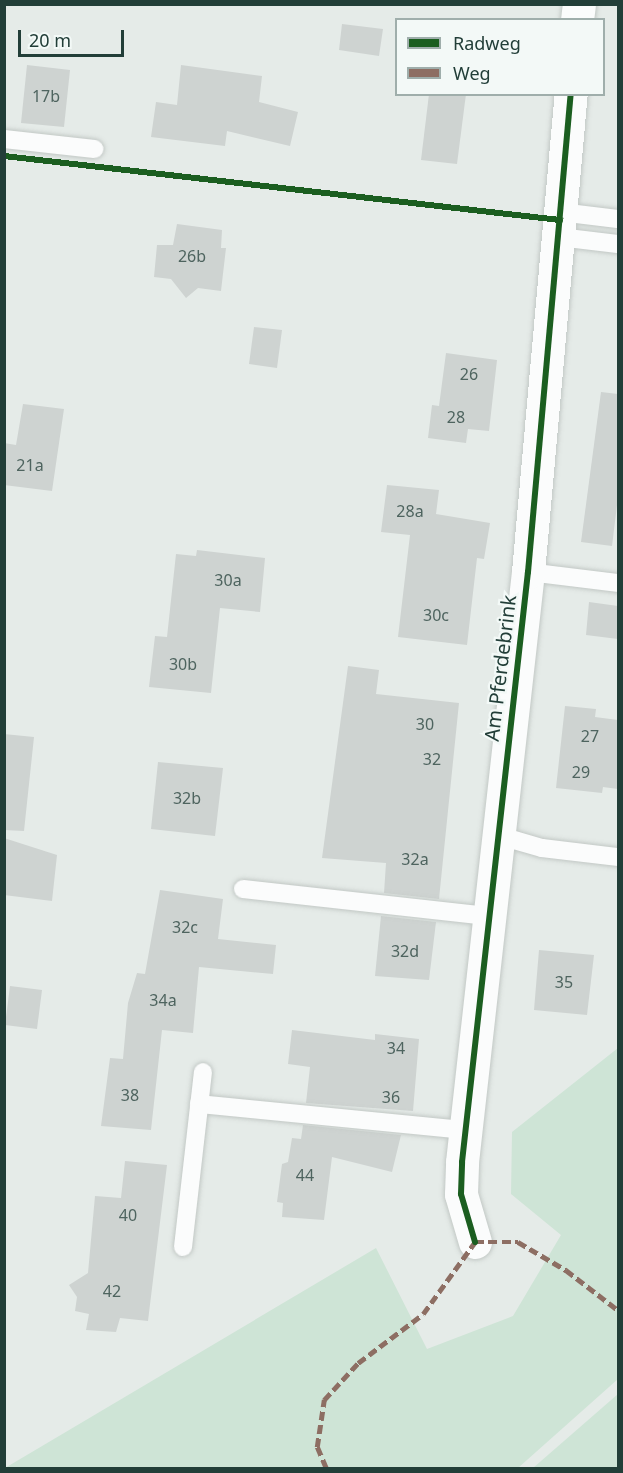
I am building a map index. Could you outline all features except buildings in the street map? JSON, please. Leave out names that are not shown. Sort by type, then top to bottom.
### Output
[{"type":"street","name":"Am Pferdebrink","points":[[475,1242],[461,1194],[464,1130],[528,572],[571,96]]},
{"type":"lane","points":[[4,139],[94,149]]},
{"type":"lane","points":[[560,225],[618,219]]},
{"type":"lane","points":[[560,225],[618,244]]},
{"type":"lane","points":[[528,572],[618,583]]},
{"type":"lane","points":[[497,835],[542,848],[618,857]]},
{"type":"lane","points":[[243,889],[488,916]]},
{"type":"lane","points":[[183,1247],[203,1072]]},
{"type":"lane","points":[[199,1104],[464,1130]]},
{"type":"green space","points":[[618,1048],[618,1379],[518,1468],[5,1468],[376,1248],[427,1349],[513,1316],[561,1235],[511,1194],[512,1132]]},
{"type":"green space","points":[[618,1394],[618,1468],[533,1468]]},
{"type":"marked path","points":[[326,1468],[317,1447],[324,1400],[358,1363],[423,1314],[475,1242],[518,1242],[566,1270],[618,1310]]},
{"type":"cycle path","points":[[475,1242],[461,1194],[462,1162],[528,572],[571,96]]},
{"type":"cycle path","points":[[4,156],[560,220]]}]
